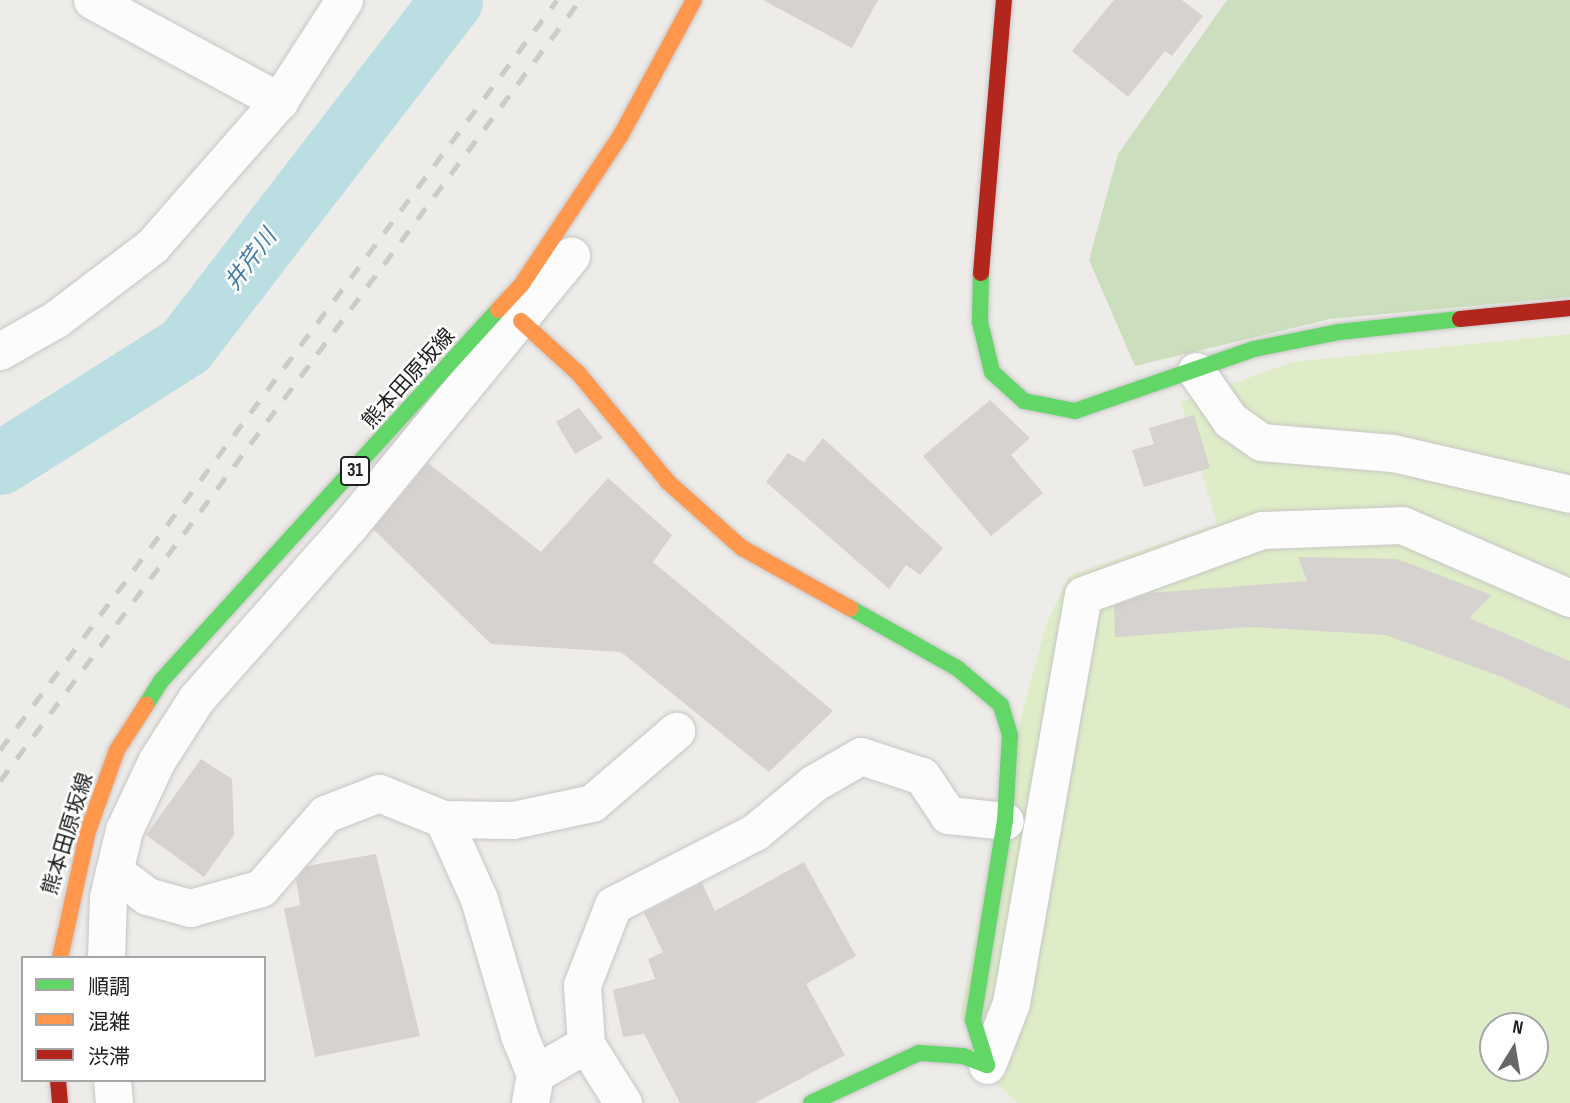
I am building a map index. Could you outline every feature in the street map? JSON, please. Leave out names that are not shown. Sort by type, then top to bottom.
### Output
[{"type":"street","points":[[92,0],[279,101]]},
{"type":"street","points":[[0,351],[56,319],[152,246],[279,101],[344,0]]},
{"type":"street","name":"熊本田原坂線","points":[[60,956],[88,831],[117,750],[161,681],[522,284],[621,135],[694,0]]},
{"type":"street","points":[[1004,0],[981,232],[979,322],[992,372],[1024,401],[1075,411],[1254,349],[1339,332],[1570,308]]},
{"type":"street","points":[[106,956],[108,897],[124,830],[152,772],[196,699],[283,602],[521,321],[571,256]]},
{"type":"street","points":[[521,321],[579,374],[668,482],[742,548],[957,668],[1001,705],[1010,735],[1005,821],[972,1020],[987,1065]]},
{"type":"street","points":[[1196,371],[1230,420],[1261,442],[1393,453],[1570,494]]},
{"type":"street","points":[[987,1065],[1011,1003],[1083,595],[1262,530],[1402,525],[1570,598]]},
{"type":"street","points":[[114,871],[147,895],[190,908],[261,888],[325,814],[379,793],[443,819],[513,820],[592,803],[677,731]]},
{"type":"street","points":[[623,1103],[586,1044],[582,985],[613,905],[755,832],[814,783],[861,756],[922,776],[948,815],[1005,821]]},
{"type":"street","points":[[443,819],[479,899],[533,1088],[586,1044]]},
{"type":"street","points":[[811,1103],[919,1054],[962,1056],[987,1065]]},
{"type":"street","points":[[58,1082],[60,1103]]},
{"type":"green space","points":[[1227,0],[1570,0],[1570,297],[1330,319],[1135,366],[1089,260],[1118,154]]},
{"type":"green space","points":[[1570,334],[1570,1103],[1018,1103],[997,1084],[960,1016],[1012,750],[1046,625],[1069,576],[1217,524],[1181,402],[1292,362]]},
{"type":"building","points":[[763,0],[878,0],[852,48]]},
{"type":"building","points":[[1114,0],[1182,0],[1203,16],[1172,56],[1165,51],[1128,97],[1072,51]]},
{"type":"building","points":[[990,400],[1030,438],[1011,455],[1043,493],[991,536],[923,456]]},
{"type":"building","points":[[579,408],[603,438],[575,454],[556,422]]},
{"type":"building","points":[[1194,415],[1210,468],[1144,487],[1132,450],[1154,444],[1149,428]]},
{"type":"building","points":[[823,438],[943,548],[920,575],[906,565],[889,589],[766,482],[788,453],[804,462]]},
{"type":"building","points":[[428,463],[541,552],[608,478],[672,535],[653,562],[833,711],[769,772],[621,652],[491,644],[373,529]]},
{"type":"building","points":[[1298,557],[1397,559],[1492,595],[1469,618],[1570,661],[1570,709],[1502,677],[1386,635],[1253,627],[1115,637],[1114,606],[1150,593],[1307,581]]},
{"type":"building","points":[[201,759],[232,779],[234,835],[204,877],[146,835]]},
{"type":"building","points":[[376,854],[420,1036],[315,1057],[284,909],[300,905],[296,880],[307,866]]},
{"type":"building","points":[[804,862],[856,956],[806,984],[845,1055],[755,1103],[680,1103],[644,1034],[623,1037],[613,990],[655,979],[648,959],[663,952],[644,913],[702,883],[715,911]]},
{"type":"waterway","name":"井芹川","points":[[0,463],[185,346],[451,0]]},
{"type":"railway","points":[[0,750],[557,0]]},
{"type":"railway","points":[[0,781],[580,0]]},
{"type":"traffic: fast","points":[[981,273],[980,322],[992,372],[1024,401],[1075,411],[1254,349],[1339,332],[1460,319]]},
{"type":"traffic: fast","points":[[146,705],[161,681],[498,310]]},
{"type":"traffic: fast","points":[[811,1103],[919,1053],[963,1056],[987,1065],[973,1020],[1005,821],[1010,735],[1001,705],[957,668],[850,608]]},
{"type":"traffic: slow","points":[[498,310],[522,284],[621,135],[694,0]]},
{"type":"traffic: slow","points":[[521,321],[579,374],[668,482],[742,548],[850,608]]},
{"type":"traffic: slow","points":[[60,956],[88,831],[117,750],[146,705]]},
{"type":"traffic: jam","points":[[981,273],[1004,0]]},
{"type":"traffic: jam","points":[[1460,319],[1570,308]]},
{"type":"traffic: jam","points":[[58,1082],[60,1103]]}]
